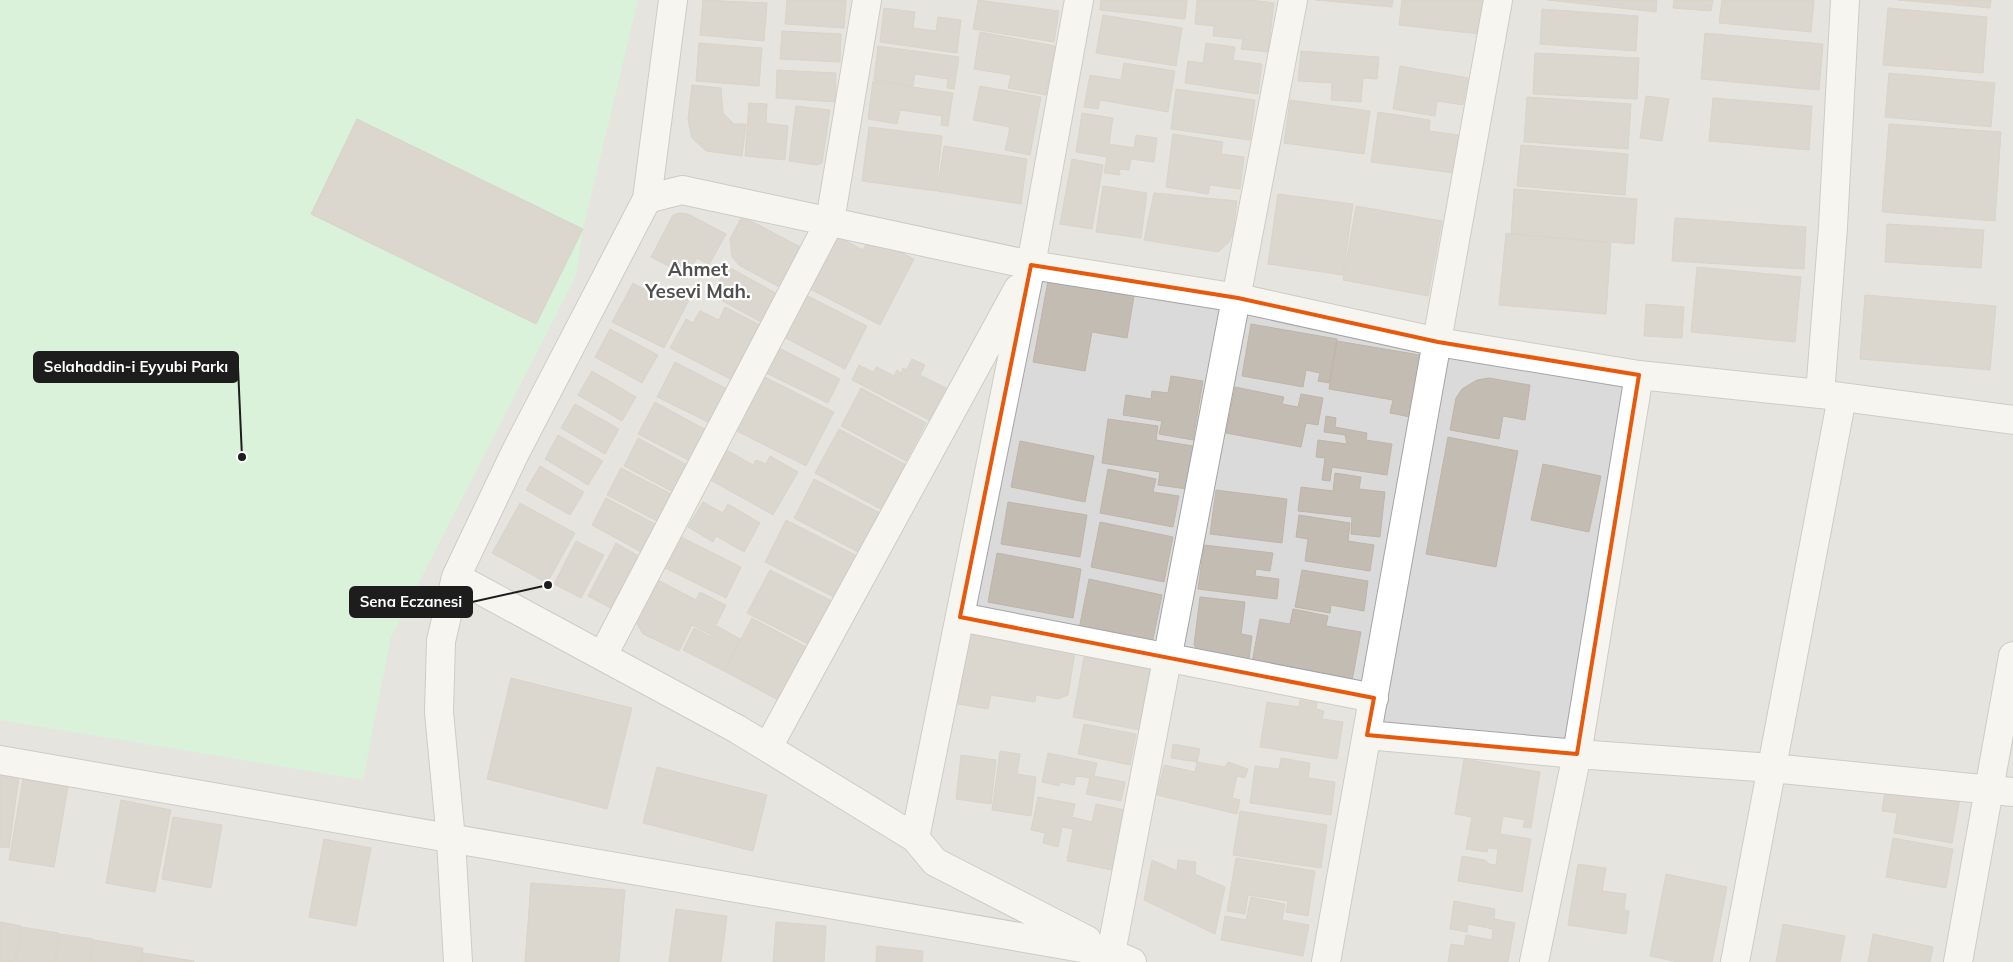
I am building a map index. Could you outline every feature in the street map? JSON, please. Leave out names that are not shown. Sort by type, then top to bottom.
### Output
[{"type":"street","points":[[458,962],[451,840],[439,712],[441,641],[456,577],[515,453],[647,199],[673,0]]},
{"type":"street","points":[[603,656],[830,221],[867,0]]},
{"type":"street","points":[[915,838],[1032,265],[1079,0]]},
{"type":"street","points":[[1118,959],[1166,659],[1238,298],[1293,0]]},
{"type":"street","points":[[1326,962],[1498,0]]},
{"type":"street","points":[[1734,962],[1772,768],[1831,396],[1833,228],[1845,0]]},
{"type":"street","points":[[647,199],[682,190],[1032,265],[1238,298],[1438,342],[1639,375],[1831,396],[2013,420]]},
{"type":"street","points":[[768,747],[1032,265]]},
{"type":"street","points":[[1534,962],[1577,754],[1639,375]]},
{"type":"street","points":[[456,577],[768,747],[915,838],[935,862],[1118,959]]},
{"type":"street","points":[[960,617],[1166,659],[1374,698]]},
{"type":"street","points":[[1958,962],[2001,791],[2013,656]]},
{"type":"street","points":[[1367,735],[1577,754],[1772,768],[2001,791]]},
{"type":"street","points":[[0,760],[1118,959]]},
{"type":"highlighted area","points":[[1031,265],[1238,298],[1438,342],[1639,375],[1577,754],[1367,735],[1374,698],[960,617]]},
{"type":"shaded area","points":[[0,0],[2013,0],[2013,962],[0,962]]},
{"type":"green space","points":[[0,0],[638,0],[583,229],[576,276],[391,637],[363,780],[0,720]]},
{"type":"building","points":[[703,0],[767,3],[764,41],[700,35]]},
{"type":"building","points":[[787,0],[846,0],[844,28],[785,24]]},
{"type":"building","points":[[978,0],[1059,11],[1054,42],[973,29]]},
{"type":"building","points":[[1101,0],[1187,0],[1185,19],[1100,10]]},
{"type":"building","points":[[1197,0],[1251,0],[1274,3],[1268,52],[1241,49],[1243,39],[1213,36],[1214,26],[1195,24]]},
{"type":"building","points":[[1316,0],[1393,0],[1392,7]]},
{"type":"building","points":[[1402,0],[1483,0],[1479,34],[1399,25]]},
{"type":"building","points":[[1548,0],[1657,0],[1656,12]]},
{"type":"building","points":[[1674,0],[1713,0],[1711,11],[1673,8]]},
{"type":"building","points":[[1722,0],[1814,0],[1811,32],[1719,23]]},
{"type":"building","points":[[1898,0],[1991,0],[1990,8]]},
{"type":"building","points":[[884,8],[915,12],[913,28],[936,31],[938,17],[961,20],[957,53],[880,42]]},
{"type":"building","points":[[1888,8],[1987,17],[1983,73],[1883,65]]},
{"type":"building","points":[[1542,9],[1638,16],[1636,51],[1540,44]]},
{"type":"building","points":[[1103,15],[1182,28],[1176,66],[1096,53]]},
{"type":"building","points":[[782,31],[841,34],[840,62],[780,59]]},
{"type":"building","points":[[980,32],[1055,46],[1046,95],[1008,88],[1011,75],[974,69]]},
{"type":"building","points":[[1705,33],[1823,44],[1819,90],[1701,79]]},
{"type":"building","points":[[699,43],[762,48],[759,86],[696,81]]},
{"type":"building","points":[[1206,43],[1235,47],[1233,60],[1262,64],[1258,94],[1185,83],[1188,61],[1203,63]]},
{"type":"building","points":[[878,46],[959,57],[954,89],[947,88],[948,79],[915,74],[913,86],[874,80]]},
{"type":"building","points":[[1301,51],[1379,57],[1377,79],[1363,78],[1361,102],[1331,100],[1332,83],[1298,81]]},
{"type":"building","points":[[1535,53],[1639,58],[1637,99],[1533,94]]},
{"type":"building","points":[[1124,63],[1175,71],[1168,112],[1100,100],[1098,109],[1084,107],[1090,75],[1121,80]]},
{"type":"building","points":[[1400,66],[1468,78],[1463,105],[1437,101],[1435,116],[1393,109]]},
{"type":"building","points":[[777,70],[836,73],[835,102],[776,98]]},
{"type":"building","points":[[1889,73],[1995,83],[1991,127],[1885,117]]},
{"type":"building","points":[[873,81],[953,93],[948,126],[941,125],[942,116],[900,110],[897,124],[868,119]]},
{"type":"building","points":[[692,85],[721,88],[723,113],[734,124],[746,124],[742,156],[706,151],[692,138],[688,120]]},
{"type":"building","points":[[980,86],[1041,97],[1030,155],[1005,150],[1010,127],[973,120]]},
{"type":"building","points":[[1176,89],[1255,100],[1250,140],[1171,129]]},
{"type":"building","points":[[1646,96],[1669,99],[1662,141],[1640,138]]},
{"type":"building","points":[[1527,97],[1631,104],[1628,149],[1524,142]]},
{"type":"building","points":[[1713,98],[1812,106],[1809,150],[1709,141]]},
{"type":"building","points":[[1290,100],[1370,111],[1364,154],[1284,143]]},
{"type":"building","points":[[749,103],[767,104],[766,123],[788,126],[785,160],[745,156]]},
{"type":"building","points":[[796,106],[830,110],[822,163],[817,165],[789,161]]},
{"type":"building","points":[[1378,112],[1430,120],[1429,131],[1459,135],[1454,173],[1371,162]]},
{"type":"building","points":[[1082,113],[1113,118],[1109,144],[1134,148],[1136,135],[1157,138],[1154,162],[1131,159],[1129,170],[1119,169],[1120,175],[1104,173],[1107,157],[1076,152]]},
{"type":"building","points":[[357,119],[583,229],[536,324],[311,214]]},
{"type":"building","points":[[1889,124],[2001,132],[1995,221],[1882,212]]},
{"type":"building","points":[[869,127],[942,136],[936,191],[862,181]]},
{"type":"building","points":[[1173,134],[1223,142],[1221,154],[1244,157],[1240,189],[1210,185],[1208,194],[1166,187]]},
{"type":"building","points":[[1521,145],[1628,154],[1625,195],[1517,186]]},
{"type":"building","points":[[944,146],[1027,159],[1021,204],[937,191]]},
{"type":"building","points":[[1072,159],[1103,165],[1092,229],[1060,224]]},
{"type":"building","points":[[1103,186],[1147,193],[1141,238],[1096,232]]},
{"type":"building","points":[[1514,189],[1637,199],[1634,244],[1511,234]]},
{"type":"building","points":[[1154,193],[1237,201],[1233,233],[1229,242],[1218,252],[1144,240]]},
{"type":"building","points":[[1278,194],[1353,204],[1343,275],[1268,264]]},
{"type":"building","points":[[1356,206],[1442,221],[1428,296],[1343,280]]},
{"type":"building","points":[[679,213],[688,214],[726,234],[709,265],[697,258],[687,276],[651,257],[673,215]]},
{"type":"building","points":[[742,216],[804,249],[783,289],[740,266],[732,257],[730,239]]},
{"type":"building","points":[[1675,218],[1806,227],[1804,269],[1672,261]]},
{"type":"building","points":[[1887,224],[1984,230],[1981,268],[1885,262]]},
{"type":"building","points":[[1506,233],[1611,243],[1606,314],[1499,305]]},
{"type":"building","points":[[833,234],[863,250],[870,236],[914,259],[880,325],[806,287]]},
{"type":"building","points":[[727,266],[781,296],[766,325],[712,295]]},
{"type":"building","points":[[1697,267],[1801,277],[1795,342],[1691,332]]},
{"type":"building","points":[[1048,281],[1134,296],[1127,338],[1092,332],[1085,371],[1033,362]]},
{"type":"building","points":[[633,283],[655,295],[660,285],[689,300],[664,348],[612,322]]},
{"type":"building","points":[[802,293],[867,326],[845,369],[780,335]]},
{"type":"building","points":[[1865,295],[1996,306],[1990,370],[1860,359]]},
{"type":"building","points":[[1646,304],[1684,307],[1682,338],[1644,336]]},
{"type":"building","points":[[725,307],[762,326],[734,381],[670,348],[686,319],[693,323],[700,311],[719,320]]},
{"type":"building","points":[[1251,324],[1337,339],[1329,383],[1318,381],[1320,373],[1306,370],[1303,387],[1242,376]]},
{"type":"building","points":[[610,329],[658,355],[642,383],[595,357]]},
{"type":"building","points":[[1337,341],[1420,355],[1410,417],[1390,413],[1393,400],[1329,389]]},
{"type":"building","points":[[777,347],[840,379],[828,403],[764,372]]},
{"type":"building","points":[[912,359],[925,365],[920,375],[946,388],[929,420],[852,380],[859,365],[873,372],[877,367],[894,376],[897,370],[901,373],[903,368],[906,370]]},
{"type":"building","points":[[675,362],[729,390],[712,424],[657,397]]},
{"type":"building","points":[[592,371],[636,397],[622,421],[578,395]]},
{"type":"building","points":[[761,375],[834,412],[806,466],[733,429]]},
{"type":"building","points":[[1171,376],[1203,381],[1193,440],[1159,434],[1162,421],[1123,415],[1126,395],[1151,399],[1152,391],[1168,393]]},
{"type":"building","points":[[1489,378],[1530,385],[1525,420],[1503,416],[1499,439],[1450,430],[1456,398],[1462,389],[1477,380]]},
{"type":"building","points":[[1235,387],[1284,397],[1282,404],[1298,407],[1301,394],[1323,398],[1318,425],[1306,423],[1301,447],[1226,433]]},
{"type":"building","points":[[861,388],[926,423],[906,461],[841,426]]},
{"type":"building","points":[[655,402],[706,430],[690,461],[638,434]]},
{"type":"building","points":[[575,404],[619,429],[605,454],[561,428]]},
{"type":"building","points":[[1326,416],[1336,418],[1335,427],[1367,433],[1366,440],[1392,444],[1387,475],[1332,467],[1330,481],[1322,480],[1325,458],[1316,457],[1318,440],[1347,444],[1345,435],[1324,432]]},
{"type":"building","points":[[1108,419],[1158,426],[1156,440],[1193,446],[1187,489],[1158,485],[1160,472],[1102,463]]},
{"type":"building","points":[[839,429],[906,465],[882,510],[815,473]]},
{"type":"building","points":[[558,435],[603,461],[588,485],[545,459]]},
{"type":"building","points":[[1448,437],[1518,451],[1496,567],[1426,554]]},
{"type":"building","points":[[638,438],[689,466],[675,493],[624,466]]},
{"type":"building","points":[[1020,441],[1094,456],[1085,502],[1011,487]]},
{"type":"building","points":[[723,448],[753,465],[756,460],[766,464],[770,456],[798,472],[773,515],[707,478]]},
{"type":"building","points":[[1543,464],[1601,476],[1589,532],[1531,520]]},
{"type":"building","points":[[540,466],[584,492],[570,515],[526,490]]},
{"type":"building","points":[[621,468],[673,495],[659,522],[607,495]]},
{"type":"building","points":[[1108,469],[1156,479],[1153,492],[1179,496],[1173,527],[1100,513]]},
{"type":"building","points":[[1335,473],[1361,477],[1359,489],[1385,492],[1380,537],[1351,534],[1352,517],[1298,511],[1301,487],[1333,491]]},
{"type":"building","points":[[814,479],[882,514],[862,554],[794,518]]},
{"type":"building","points":[[1216,490],[1287,499],[1282,543],[1210,534]]},
{"type":"building","points":[[606,498],[657,525],[643,553],[592,525]]},
{"type":"building","points":[[703,502],[723,513],[728,504],[760,523],[744,552],[716,536],[713,542],[688,527]]},
{"type":"building","points":[[1008,502],[1087,515],[1080,557],[1001,544]]},
{"type":"building","points":[[520,503],[575,533],[547,583],[492,553]]},
{"type":"building","points":[[1299,515],[1350,523],[1348,541],[1374,545],[1370,571],[1305,561],[1308,539],[1296,537]]},
{"type":"building","points":[[786,520],[859,557],[838,599],[765,562]]},
{"type":"building","points":[[1100,522],[1173,537],[1164,582],[1091,567]]},
{"type":"building","points":[[679,536],[741,567],[726,598],[663,567]]},
{"type":"building","points":[[576,541],[604,555],[581,598],[554,584]]},
{"type":"building","points":[[616,543],[642,558],[614,610],[588,596]]},
{"type":"building","points":[[1204,545],[1273,553],[1270,571],[1256,569],[1255,576],[1279,579],[1277,599],[1198,589]]},
{"type":"building","points":[[997,553],[1081,569],[1073,618],[988,602]]},
{"type":"building","points":[[770,570],[834,602],[812,646],[747,613]]},
{"type":"building","points":[[1302,570],[1368,581],[1364,611],[1331,605],[1330,613],[1295,607]]},
{"type":"building","points":[[1089,579],[1162,595],[1151,649],[1078,634]]},
{"type":"building","points":[[658,580],[696,600],[700,592],[726,605],[711,635],[692,625],[679,651],[643,634],[637,624],[637,618]]},
{"type":"building","points":[[1200,597],[1245,602],[1241,634],[1252,636],[1249,659],[1200,654],[1194,645]]},
{"type":"building","points":[[1293,609],[1328,616],[1326,626],[1361,632],[1352,681],[1252,663],[1260,619],[1290,624]]},
{"type":"building","points":[[752,618],[808,648],[780,701],[724,671]]},
{"type":"building","points":[[717,626],[740,639],[724,671],[683,650],[694,628],[711,637]]},
{"type":"building","points":[[970,630],[1076,646],[1068,695],[1058,699],[1036,695],[1035,702],[991,695],[988,709],[958,704]]},
{"type":"building","points":[[1084,657],[1150,669],[1139,730],[1073,717]]},
{"type":"building","points":[[511,678],[632,708],[607,809],[487,779]]},
{"type":"building","points":[[1300,700],[1317,703],[1316,709],[1324,711],[1322,719],[1343,722],[1337,759],[1260,747],[1267,702],[1299,707]]},
{"type":"building","points":[[1084,724],[1136,734],[1130,765],[1078,754]]},
{"type":"building","points":[[1173,744],[1200,749],[1197,762],[1171,758]]},
{"type":"building","points":[[1000,751],[1020,754],[1017,774],[1036,777],[1031,816],[992,810]]},
{"type":"building","points":[[1048,753],[1097,763],[1094,776],[1125,782],[1121,801],[1086,794],[1090,778],[1076,776],[1074,785],[1060,782],[1059,786],[1042,782]]},
{"type":"building","points":[[961,755],[996,760],[991,804],[956,799]]},
{"type":"building","points":[[1281,758],[1310,763],[1308,778],[1335,782],[1331,815],[1250,803],[1255,766],[1279,769]]},
{"type":"building","points":[[1464,759],[1540,772],[1531,828],[1523,827],[1525,820],[1503,816],[1500,834],[1531,839],[1522,892],[1458,881],[1462,856],[1485,860],[1489,864],[1496,865],[1498,849],[1488,848],[1487,852],[1466,849],[1472,817],[1455,814]]},
{"type":"building","points":[[1197,762],[1225,767],[1228,762],[1248,769],[1245,778],[1237,776],[1232,798],[1240,800],[1237,814],[1157,795],[1164,765],[1195,772]]},
{"type":"building","points":[[657,767],[767,795],[753,851],[643,823]]},
{"type":"building","points":[[0,774],[19,777],[9,848],[0,847]]},
{"type":"building","points":[[23,779],[68,787],[54,867],[9,860]]},
{"type":"building","points":[[1886,785],[1960,798],[1952,843],[1894,833],[1897,813],[1882,811]]},
{"type":"building","points":[[1038,797],[1075,804],[1072,817],[1092,822],[1096,804],[1125,810],[1112,870],[1067,861],[1073,829],[1062,827],[1058,847],[1043,843],[1045,833],[1031,830]]},
{"type":"building","points":[[121,800],[171,810],[155,892],[106,883]]},
{"type":"building","points":[[1240,811],[1327,825],[1321,868],[1233,855]]},
{"type":"building","points":[[173,817],[222,825],[211,888],[162,879]]},
{"type":"building","points":[[1893,838],[1953,849],[1946,888],[1886,877]]},
{"type":"building","points":[[324,839],[371,848],[356,926],[309,917]]},
{"type":"building","points":[[1236,858],[1315,871],[1308,916],[1286,912],[1288,901],[1248,895],[1245,914],[1227,911]]},
{"type":"building","points":[[1152,860],[1177,871],[1178,860],[1196,862],[1195,874],[1225,887],[1215,934],[1144,900]]},
{"type":"building","points":[[1578,864],[1606,868],[1602,891],[1626,894],[1624,910],[1629,911],[1626,934],[1568,925]]},
{"type":"building","points":[[1666,874],[1727,887],[1712,962],[1678,962],[1650,956]]},
{"type":"building","points":[[531,883],[625,890],[619,962],[525,962]]},
{"type":"building","points":[[1251,897],[1285,904],[1282,920],[1309,925],[1303,956],[1221,940],[1225,916],[1246,920]]},
{"type":"building","points":[[1454,901],[1495,909],[1494,919],[1515,923],[1508,962],[1448,962],[1451,944],[1464,946],[1466,935],[1492,940],[1493,929],[1468,924],[1467,932],[1450,929]]},
{"type":"building","points":[[676,909],[727,916],[721,962],[669,962]]},
{"type":"building","points":[[0,922],[21,926],[15,962],[0,962]]},
{"type":"building","points":[[776,922],[826,926],[824,962],[773,962]]},
{"type":"building","points":[[1783,924],[1845,936],[1840,962],[1776,962]]},
{"type":"building","points":[[22,927],[59,933],[54,962],[16,962]]},
{"type":"building","points":[[60,934],[93,939],[89,962],[55,962]]},
{"type":"building","points":[[1873,934],[1933,947],[1930,962],[1868,962]]},
{"type":"building","points":[[93,940],[143,948],[141,962],[90,962]]},
{"type":"building","points":[[877,946],[923,951],[922,962],[876,962]]},
{"type":"building","points":[[143,953],[194,961],[194,962],[141,962]]},
{"type":"place","name":"Selahaddin-i Eyyubi Parkı","points":[[242,457]]},
{"type":"place","name":"Sena Eczanesi","points":[[548,585]]},
{"type":"district","name":"Ahmet Yesevi Mah.","points":[[698,280]]}]
